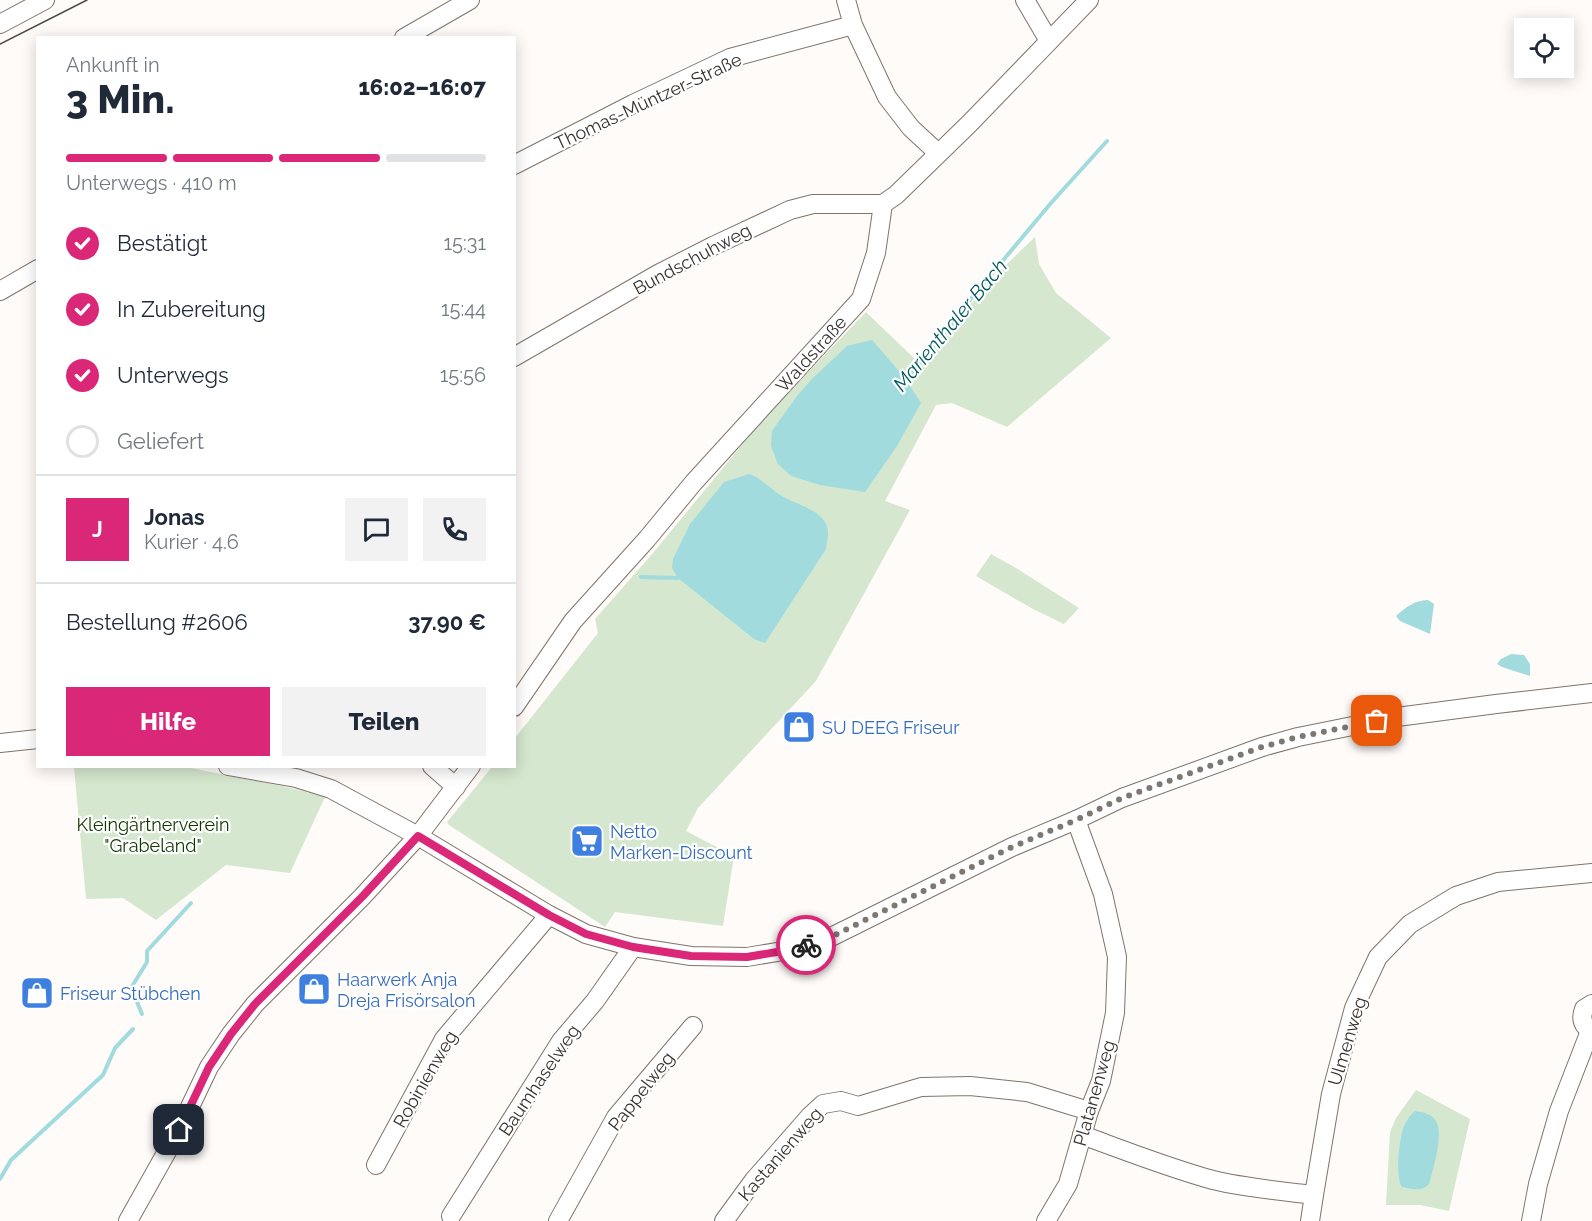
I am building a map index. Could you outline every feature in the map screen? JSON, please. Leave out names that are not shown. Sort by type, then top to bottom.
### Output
[{"type":"street","points":[[0,24],[45,0]]},
{"type":"street","points":[[407,36],[470,0]]},
{"type":"street","points":[[846,0],[853,25],[887,97],[911,128],[938,153]]},
{"type":"street","points":[[1025,0],[1049,42]]},
{"type":"street","points":[[883,204],[896,195],[969,124],[1089,0]]},
{"type":"street","name":"Thomas-Müntzer-Straße","points":[[516,164],[633,104],[730,58],[853,25]]},
{"type":"street","name":"Bundschuhweg","points":[[516,356],[658,274],[790,210],[813,204],[883,204]]},
{"type":"street","name":"Waldstraße","points":[[516,704],[573,621],[647,539],[694,482],[861,299],[876,253],[883,204]]},
{"type":"street","points":[[0,291],[36,270]]},
{"type":"street","points":[[239,768],[296,778],[331,789],[418,836],[549,915],[586,934],[633,947],[691,956],[747,957],[795,949],[831,937],[1012,847],[1122,798],[1262,747],[1298,737],[1397,717],[1592,693]]},
{"type":"street","points":[[0,743],[36,740]]},
{"type":"street","points":[[434,768],[456,787]]},
{"type":"street","points":[[129,1221],[179,1130],[209,1067],[231,1034],[255,1004],[362,897],[418,836],[470,768]]},
{"type":"street","name":"Platanenweg","points":[[1046,1221],[1068,1184],[1089,1111],[1101,1081],[1114,1013],[1116,957],[1103,894],[1076,820]]},
{"type":"street","name":"Ulmenweg","points":[[1310,1221],[1331,1094],[1354,1008],[1378,957],[1410,924],[1456,896],[1498,882],[1592,873]]},
{"type":"street","name":"Robinienweg","points":[[376,1165],[444,1039],[549,915]]},
{"type":"street","name":"Baumhaselweg","points":[[452,1216],[561,1041],[595,1001],[633,947]]},
{"type":"street","points":[[1530,1221],[1559,1111],[1591,1031],[1583,1024],[1582,1014],[1584,1009],[1592,1004]]},
{"type":"street","name":"Pappelweg","points":[[558,1221],[616,1117],[693,1026]]},
{"type":"street","name":"Kastanienweg","points":[[724,1221],[760,1173],[823,1104],[841,1101],[858,1106],[921,1087],[970,1086],[1027,1092],[1089,1111]]},
{"type":"street","points":[[1082,1135],[1167,1166],[1215,1180],[1314,1195]]},
{"type":"green space","points":[[1035,237],[1039,264],[1056,293],[1111,338],[1007,427],[952,403],[936,405],[885,501],[910,510],[816,681],[698,808],[686,831],[734,856],[723,926],[615,912],[605,927],[449,825],[447,822],[491,768],[516,768],[516,737],[598,633],[595,619],[653,553],[764,418],[866,312],[918,362],[1007,264]]},
{"type":"green space","points":[[991,554],[1079,608],[1064,624],[976,576]]},
{"type":"green space","name":"Kleingärtnerverein \"Grabeland\"","points":[[74,768],[191,768],[325,797],[290,873],[226,865],[156,920],[123,898],[86,899]]},
{"type":"green space","points":[[1416,1090],[1470,1119],[1449,1211],[1420,1205],[1386,1205],[1390,1132],[1396,1118]]},
{"type":"water","points":[[872,340],[904,377],[921,403],[897,446],[865,492],[820,485],[791,476],[778,464],[771,446],[772,431],[797,396],[847,346]]},
{"type":"water","points":[[749,474],[780,495],[818,514],[824,520],[828,535],[826,549],[765,643],[754,639],[678,578],[672,568],[673,559],[690,524],[724,482]]},
{"type":"water","points":[[1428,600],[1434,604],[1430,634],[1400,621],[1396,616],[1411,605]]},
{"type":"water","points":[[1511,654],[1524,655],[1530,664],[1530,676],[1497,664]]},
{"type":"water","points":[[1415,1111],[1432,1117],[1436,1121],[1439,1134],[1429,1184],[1417,1189],[1402,1187],[1398,1166],[1402,1132],[1407,1120]]},
{"type":"waterway","name":"Marienthaler Bach","points":[[901,381],[923,362],[954,319],[1051,203],[1107,141]]},
{"type":"waterway","name":"Marienthaler Bach","points":[[641,577],[678,578],[683,576]]},
{"type":"waterway","name":"Marienthaler Bach","points":[[142,1014],[131,988],[147,962],[147,951],[191,903]]},
{"type":"waterway","name":"Marienthaler Bach","points":[[0,1179],[11,1160],[103,1075],[115,1048],[133,1029]]},
{"type":"tram line","points":[[0,44],[87,0]]},
{"type":"way so far","points":[[806,945],[831,937],[1012,847],[1122,798],[1262,747],[1298,737],[1377,721]]},
{"type":"place","name":"SU DEEG Friseur","points":[[799,727]]},
{"type":"place","name":"Netto Marken-Discount","points":[[587,841]]},
{"type":"place","name":"Haarwerk Anja Dreja Frisörsalon","points":[[314,989]]},
{"type":"place","name":"Friseur Stübchen","points":[[37,993]]},
{"type":"route","points":[[179,1130],[209,1067],[255,1004],[362,897],[418,836],[549,915],[586,934],[633,947],[691,956],[747,957],[806,945]]}]
